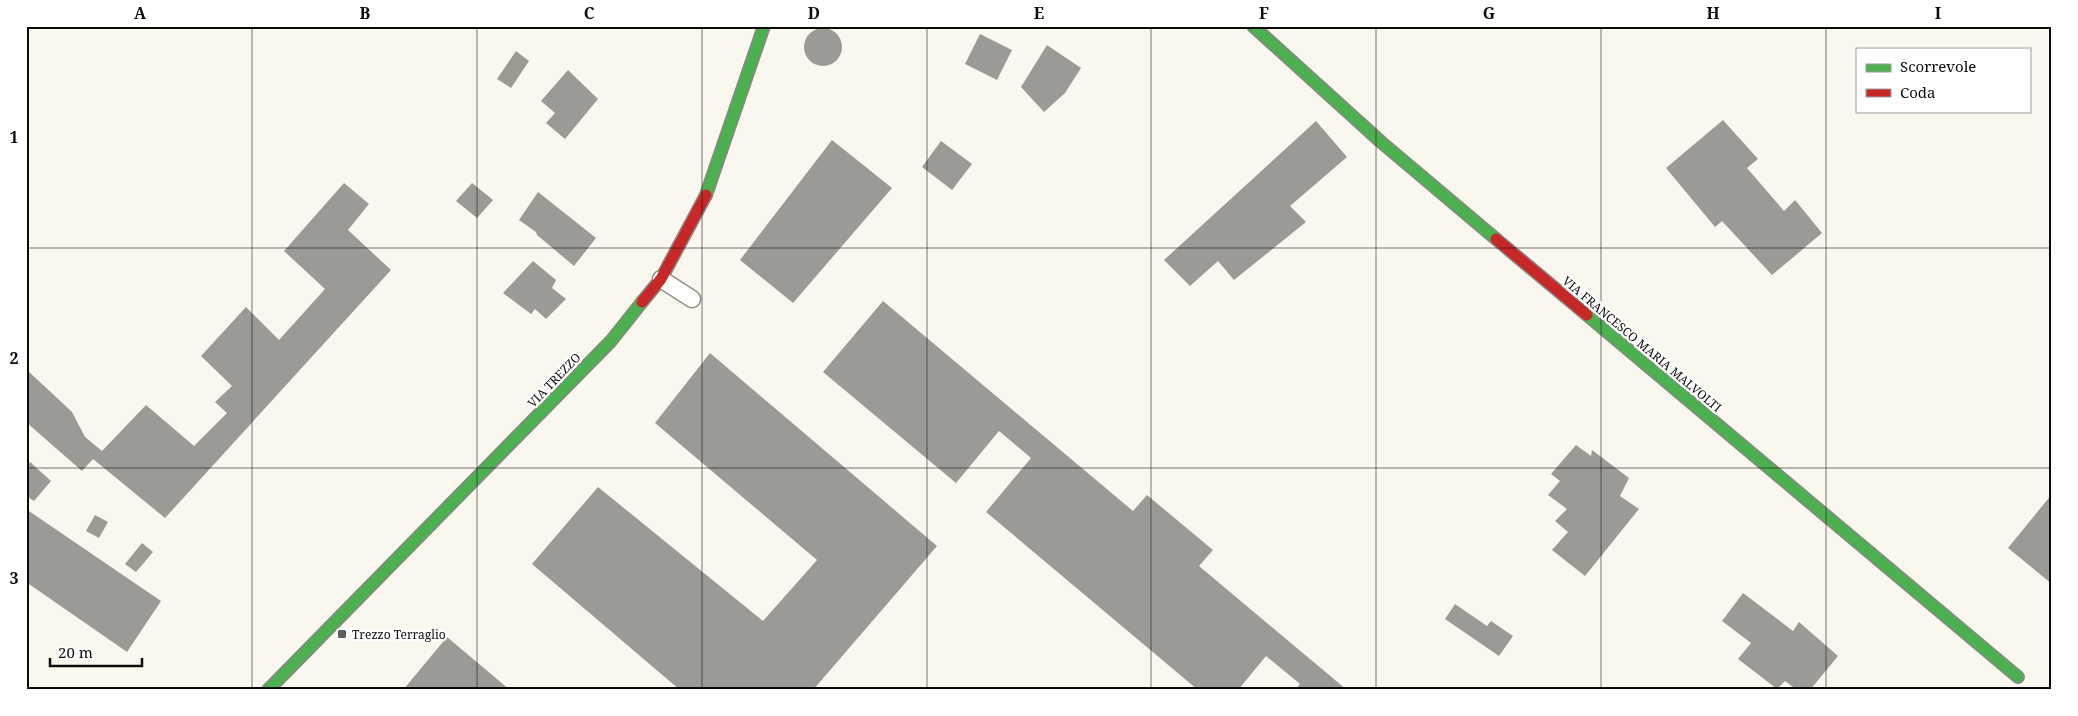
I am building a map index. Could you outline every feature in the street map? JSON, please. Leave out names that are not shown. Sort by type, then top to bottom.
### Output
[{"type":"street","name":"VIA TREZZO","points":[[268,690],[611,340],[661,279],[702,205],[764,26]]},
{"type":"street","name":"VIA FRANCESCO MARIA MALVOLTI","points":[[1253,26],[1381,142],[2018,677]]},
{"type":"lane","points":[[661,279],[692,299]]},
{"type":"building","points":[[823,28],[836,34],[842,47],[836,60],[823,66],[810,60],[804,47],[810,34]]},
{"type":"building","points":[[980,34],[1012,50],[997,80],[965,64]]},
{"type":"building","points":[[1047,45],[1081,68],[1065,93],[1044,112],[1021,87]]},
{"type":"building","points":[[516,51],[529,61],[511,88],[497,79]]},
{"type":"building","points":[[568,70],[598,99],[565,139],[546,123],[555,113],[541,101]]},
{"type":"building","points":[[1723,120],[1758,159],[1747,168],[1784,211],[1795,200],[1822,233],[1772,275],[1722,221],[1715,227],[1666,168]]},
{"type":"building","points":[[1316,121],[1347,157],[1290,206],[1306,222],[1234,280],[1218,261],[1190,286],[1164,260]]},
{"type":"building","points":[[832,140],[892,188],[793,303],[740,260]]},
{"type":"building","points":[[941,141],[972,164],[952,190],[922,167]]},
{"type":"building","points":[[344,183],[369,204],[348,230],[391,270],[165,518],[93,459],[82,471],[26,422],[26,369],[72,412],[85,437],[102,451],[146,405],[194,446],[227,413],[215,402],[232,386],[201,356],[246,307],[279,340],[325,289],[284,251]]},
{"type":"building","points":[[472,183],[493,200],[477,218],[456,201]]},
{"type":"building","points":[[538,192],[596,238],[574,266],[537,235],[536,232],[519,220]]},
{"type":"building","points":[[533,261],[556,280],[552,288],[566,299],[546,319],[535,309],[531,314],[503,293]]},
{"type":"building","points":[[883,301],[1133,511],[1147,495],[1213,550],[1199,566],[1347,690],[1295,690],[1300,684],[1266,656],[1238,690],[1198,690],[986,512],[1031,458],[999,431],[956,483],[823,372]]},
{"type":"building","points":[[710,353],[937,546],[813,690],[680,690],[532,564],[598,487],[763,621],[817,560],[655,423]]},
{"type":"building","points":[[1576,445],[1591,456],[1592,450],[1629,478],[1620,496],[1639,509],[1585,576],[1552,550],[1568,532],[1555,521],[1567,509],[1548,495],[1560,481],[1551,474]]},
{"type":"building","points":[[30,462],[51,481],[34,501],[26,496],[26,466]]},
{"type":"building","points":[[2052,494],[2052,584],[2008,548]]},
{"type":"building","points":[[26,509],[161,601],[127,652],[26,582]]},
{"type":"building","points":[[95,515],[108,522],[99,538],[86,531]]},
{"type":"building","points":[[142,543],[153,552],[136,572],[125,564]]},
{"type":"building","points":[[1743,593],[1793,631],[1799,622],[1838,656],[1810,690],[1797,690],[1785,681],[1777,689],[1738,659],[1751,643],[1722,621]]},
{"type":"building","points":[[1455,604],[1487,626],[1491,621],[1513,636],[1499,656],[1445,619]]},
{"type":"building","points":[[447,637],[510,690],[403,690]]},
{"type":"traffic: fast","points":[[706,195],[764,26]]},
{"type":"traffic: fast","points":[[1253,26],[1381,142],[1496,239]]},
{"type":"traffic: fast","points":[[268,690],[611,341],[642,302]]},
{"type":"traffic: fast","points":[[1587,315],[2018,677]]},
{"type":"traffic: jam","points":[[642,302],[661,279],[706,195]]},
{"type":"traffic: jam","points":[[1496,239],[1587,315]]},
{"type":"place","name":"Trezzo Terraglio","points":[[342,634]]}]
